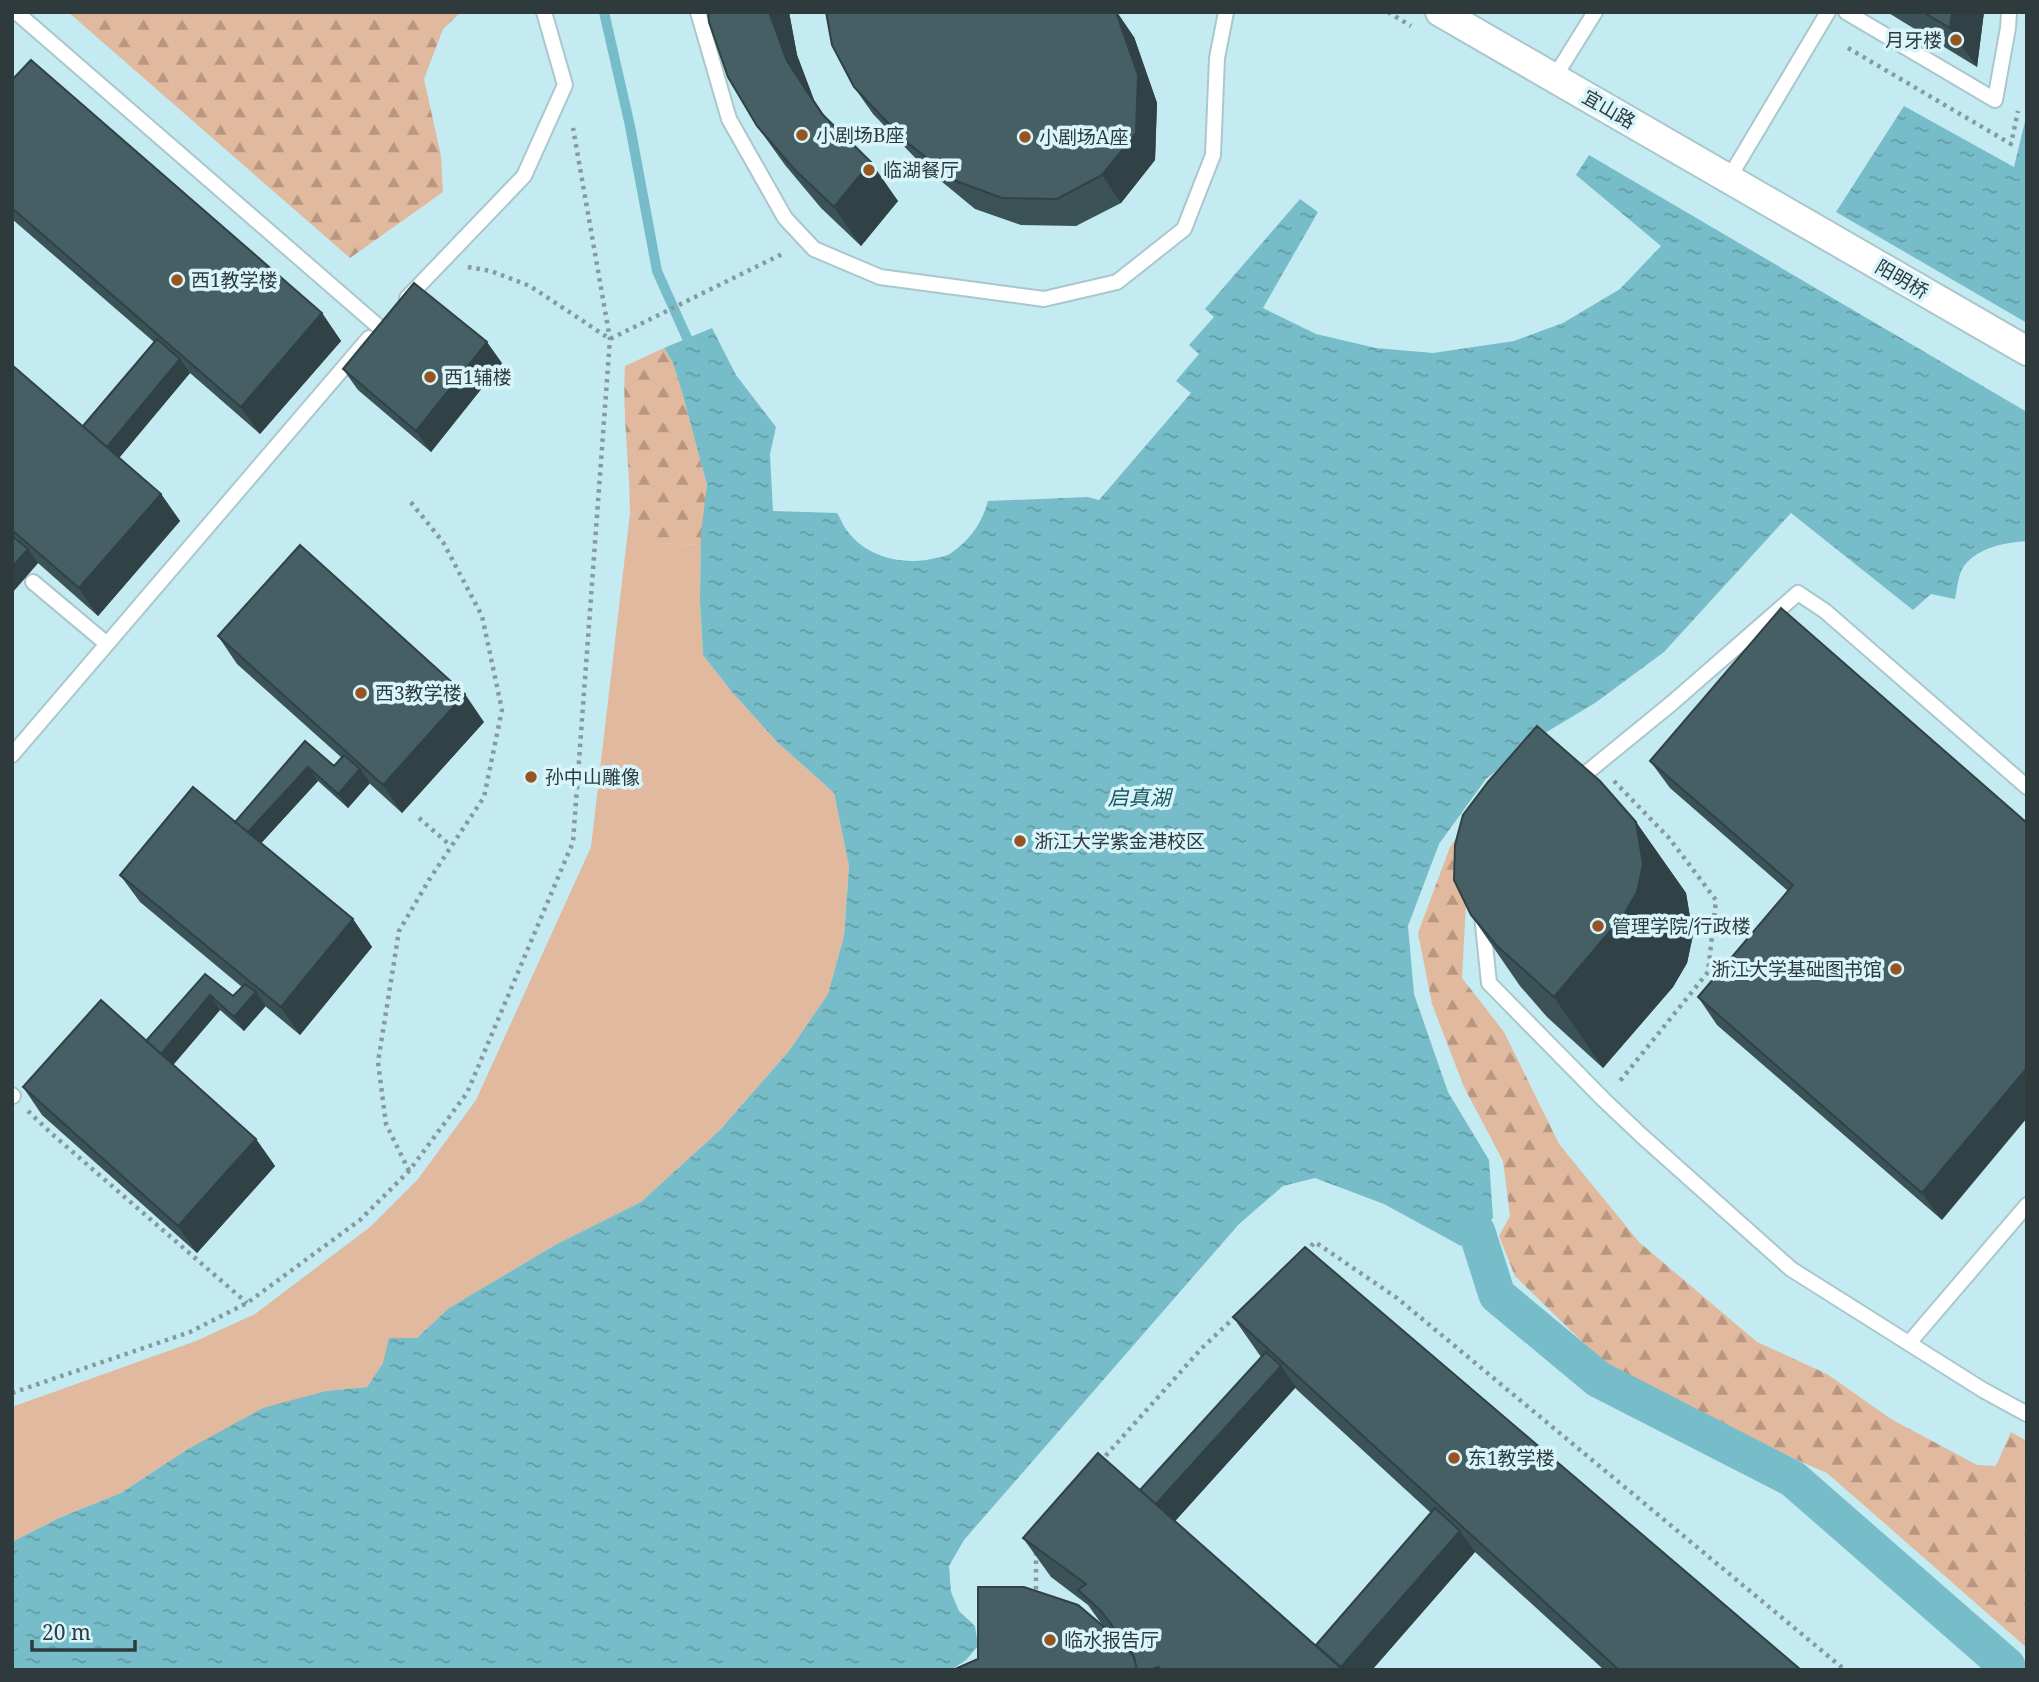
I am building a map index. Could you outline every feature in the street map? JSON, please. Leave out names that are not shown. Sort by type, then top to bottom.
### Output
[{"type":"street","name":"宜山路","points":[[1440,12],[1778,207]]},
{"type":"street","name":"阳明桥","points":[[1778,207],[2027,351]]},
{"type":"lane","points":[[16,12],[388,318]]},
{"type":"lane","points":[[12,755],[388,318],[524,176],[565,85],[544,12]]},
{"type":"lane","points":[[698,12],[729,119],[785,218],[814,249],[880,277],[1044,299],[1117,282],[1184,229],[1213,155],[1217,58],[1226,12]]},
{"type":"lane","points":[[1554,78],[1595,12]]},
{"type":"lane","points":[[1729,178],[1828,12]]},
{"type":"lane","points":[[1846,12],[1995,100],[2009,12]]},
{"type":"lane","points":[[33,582],[107,645]]},
{"type":"lane","points":[[1568,789],[1672,704],[1798,593],[1825,611],[2027,787]]},
{"type":"lane","points":[[1480,903],[1489,983],[1604,1100],[1791,1269],[1983,1390],[2027,1414]]},
{"type":"lane","points":[[1909,1343],[2027,1205]]},
{"type":"path","points":[[12,1393],[190,1332],[247,1303],[360,1220],[408,1171],[467,1093],[573,842],[610,339],[565,85]]},
{"type":"path","points":[[610,339],[807,242]]},
{"type":"path","points":[[442,262],[491,271],[530,286],[610,339]]},
{"type":"path","points":[[408,1171],[386,1124],[378,1062],[399,931],[484,797],[502,710],[482,616],[443,542],[409,500]]},
{"type":"path","points":[[1597,764],[1669,838],[1716,900],[1708,972],[1604,1100]]},
{"type":"path","points":[[419,818],[451,846]]},
{"type":"path","points":[[13,1095],[51,1135],[247,1303]]},
{"type":"path","points":[[1296,1260],[1315,1242],[1397,1298],[1845,1670]]},
{"type":"path","points":[[1091,1472],[1202,1348],[1240,1313]]},
{"type":"path","points":[[1036,1545],[1037,1593]]},
{"type":"shaded area","name":"浙江大学紫金港校区","points":[[12,12],[2027,12],[2027,1670],[12,1670]]},
{"type":"green space","points":[[68,12],[461,12],[443,29],[424,79],[441,156],[443,192],[350,258]]},
{"type":"green space","points":[[664,348],[673,363],[707,485],[701,545],[658,543],[630,513],[625,366]]},
{"type":"green space","points":[[630,513],[658,543],[701,545],[703,655],[777,742],[834,793],[849,865],[844,936],[828,994],[789,1051],[720,1130],[641,1202],[555,1245],[449,1308],[417,1338],[383,1363],[367,1387],[326,1391],[188,1449],[121,1493],[59,1518],[12,1542],[12,1407],[196,1341],[255,1314],[370,1227],[418,1179],[476,1100],[591,847]]},
{"type":"green space","points":[[1494,786],[1467,887],[1462,978],[1504,1032],[1559,1144],[1639,1242],[1757,1342],[1827,1374],[1891,1419],[1977,1465],[1996,1466],[2011,1432],[2027,1441],[2027,1648],[1827,1473],[1720,1426],[1605,1364],[1515,1276],[1499,1236],[1510,1216],[1503,1161],[1464,1087],[1432,1004],[1418,933],[1450,847]]},
{"type":"water","points":[[1904,106],[2014,167],[2027,113],[2027,323],[1836,212]]},
{"type":"water","name":"启真湖","points":[[1589,155],[2027,412],[2027,541],[2001,545],[1977,554],[1962,569],[1955,599],[1931,594],[1913,610],[1791,513],[1664,652],[1595,703],[1535,739],[1486,779],[1439,844],[1408,926],[1414,994],[1448,1092],[1489,1160],[1493,1218],[1461,1246],[1384,1204],[1315,1178],[1283,1186],[1239,1224],[964,1540],[949,1566],[951,1592],[959,1611],[975,1626],[978,1646],[966,1660],[951,1670],[12,1670],[12,1542],[59,1518],[121,1493],[188,1449],[263,1408],[326,1391],[367,1387],[383,1363],[389,1338],[417,1338],[449,1308],[555,1245],[641,1202],[720,1130],[789,1051],[828,994],[844,936],[849,866],[834,793],[777,742],[703,655],[700,601],[701,533],[707,485],[673,363],[664,348],[712,328],[736,375],[776,427],[770,454],[773,511],[837,513],[856,541],[888,558],[912,561],[946,556],[964,542],[979,524],[988,501],[1088,497],[1099,500],[1191,393],[1176,381],[1199,354],[1189,345],[1214,317],[1205,309],[1300,199],[1318,212],[1263,308],[1316,334],[1376,348],[1433,353],[1514,341],[1563,323],[1620,289],[1661,246],[1576,175]]},
{"type":"building","name":"小剧场B座","points":[[708,12],[769,12],[787,61],[822,114],[871,162],[834,207],[794,169],[757,126],[728,77]]},
{"type":"building","name":"小剧场A座","points":[[826,12],[1116,12],[1138,75],[1136,133],[1102,175],[1057,199],[1002,198],[956,181],[904,140],[854,87],[832,45]]},
{"type":"building","points":[[1923,12],[1952,12],[1950,28]]},
{"type":"building","name":"西1教学楼","points":[[31,60],[322,313],[241,407],[12,208],[12,80]]},
{"type":"building","name":"西1辅楼","points":[[414,283],[487,342],[416,431],[343,369]]},
{"type":"building","points":[[157,339],[180,359],[107,447],[83,426]]},
{"type":"building","points":[[12,365],[161,494],[79,588],[12,530]]},
{"type":"building","points":[[12,536],[28,549],[12,567]]},
{"type":"building","name":"西3教学楼","points":[[300,545],[465,694],[383,785],[218,636]]},
{"type":"building","name":"浙江大学基础图书馆","points":[[1781,608],[2027,823],[2027,1068],[1922,1193],[1698,997],[1793,885],[1650,761]]},
{"type":"building","points":[[1537,726],[1600,781],[1636,822],[1643,864],[1637,892],[1623,916],[1554,997],[1497,946],[1471,915],[1454,880],[1455,845],[1463,815]]},
{"type":"building","points":[[305,741],[334,766],[344,755],[360,769],[338,794],[308,767],[248,832],[235,822]]},
{"type":"building","points":[[193,787],[353,919],[281,1007],[120,875]]},
{"type":"building","points":[[205,974],[233,996],[245,984],[256,992],[234,1017],[210,995],[161,1054],[146,1041]]},
{"type":"building","points":[[101,1000],[256,1139],[178,1226],[23,1087]]},
{"type":"building","name":"东1教学楼","points":[[1305,1247],[1801,1670],[1619,1670],[1233,1317]]},
{"type":"building","points":[[1266,1352],[1281,1366],[1156,1504],[1140,1490]]},
{"type":"building","points":[[1098,1453],[1343,1670],[1162,1670],[1158,1667],[1137,1670],[1133,1654],[1101,1611],[1078,1590],[1086,1584],[1023,1538]]},
{"type":"building","points":[[1435,1508],[1460,1531],[1341,1667],[1316,1645]]},
{"type":"building","name":"临水报告厅","points":[[978,1587],[1024,1587],[1078,1605],[1123,1643],[1134,1657],[1137,1670],[953,1670],[978,1659]]},
{"type":"waterway","points":[[604,12],[630,126],[657,271],[687,338]]},
{"type":"waterway","points":[[1477,1232],[1497,1295],[1598,1379],[1793,1479],[2007,1666]]},
{"type":"place","name":"月牙楼","points":[[1956,40]]},
{"type":"place","name":"小剧场B座","points":[[802,135]]},
{"type":"place","name":"小剧场A座","points":[[1025,137]]},
{"type":"place","name":"临湖餐厅","points":[[869,170]]},
{"type":"place","name":"西1教学楼","points":[[177,280]]},
{"type":"place","name":"西1辅楼","points":[[430,377]]},
{"type":"place","name":"西3教学楼","points":[[361,693]]},
{"type":"place","name":"孙中山雕像","points":[[531,777]]},
{"type":"place","name":"浙江大学紫金港校区","points":[[1020,841]]},
{"type":"place","name":"管理学院/行政楼","points":[[1598,926]]},
{"type":"place","name":"浙江大学基础图书馆","points":[[1896,969]]},
{"type":"place","name":"东1教学楼","points":[[1454,1458]]},
{"type":"place","name":"临水报告厅","points":[[1050,1640]]}]
